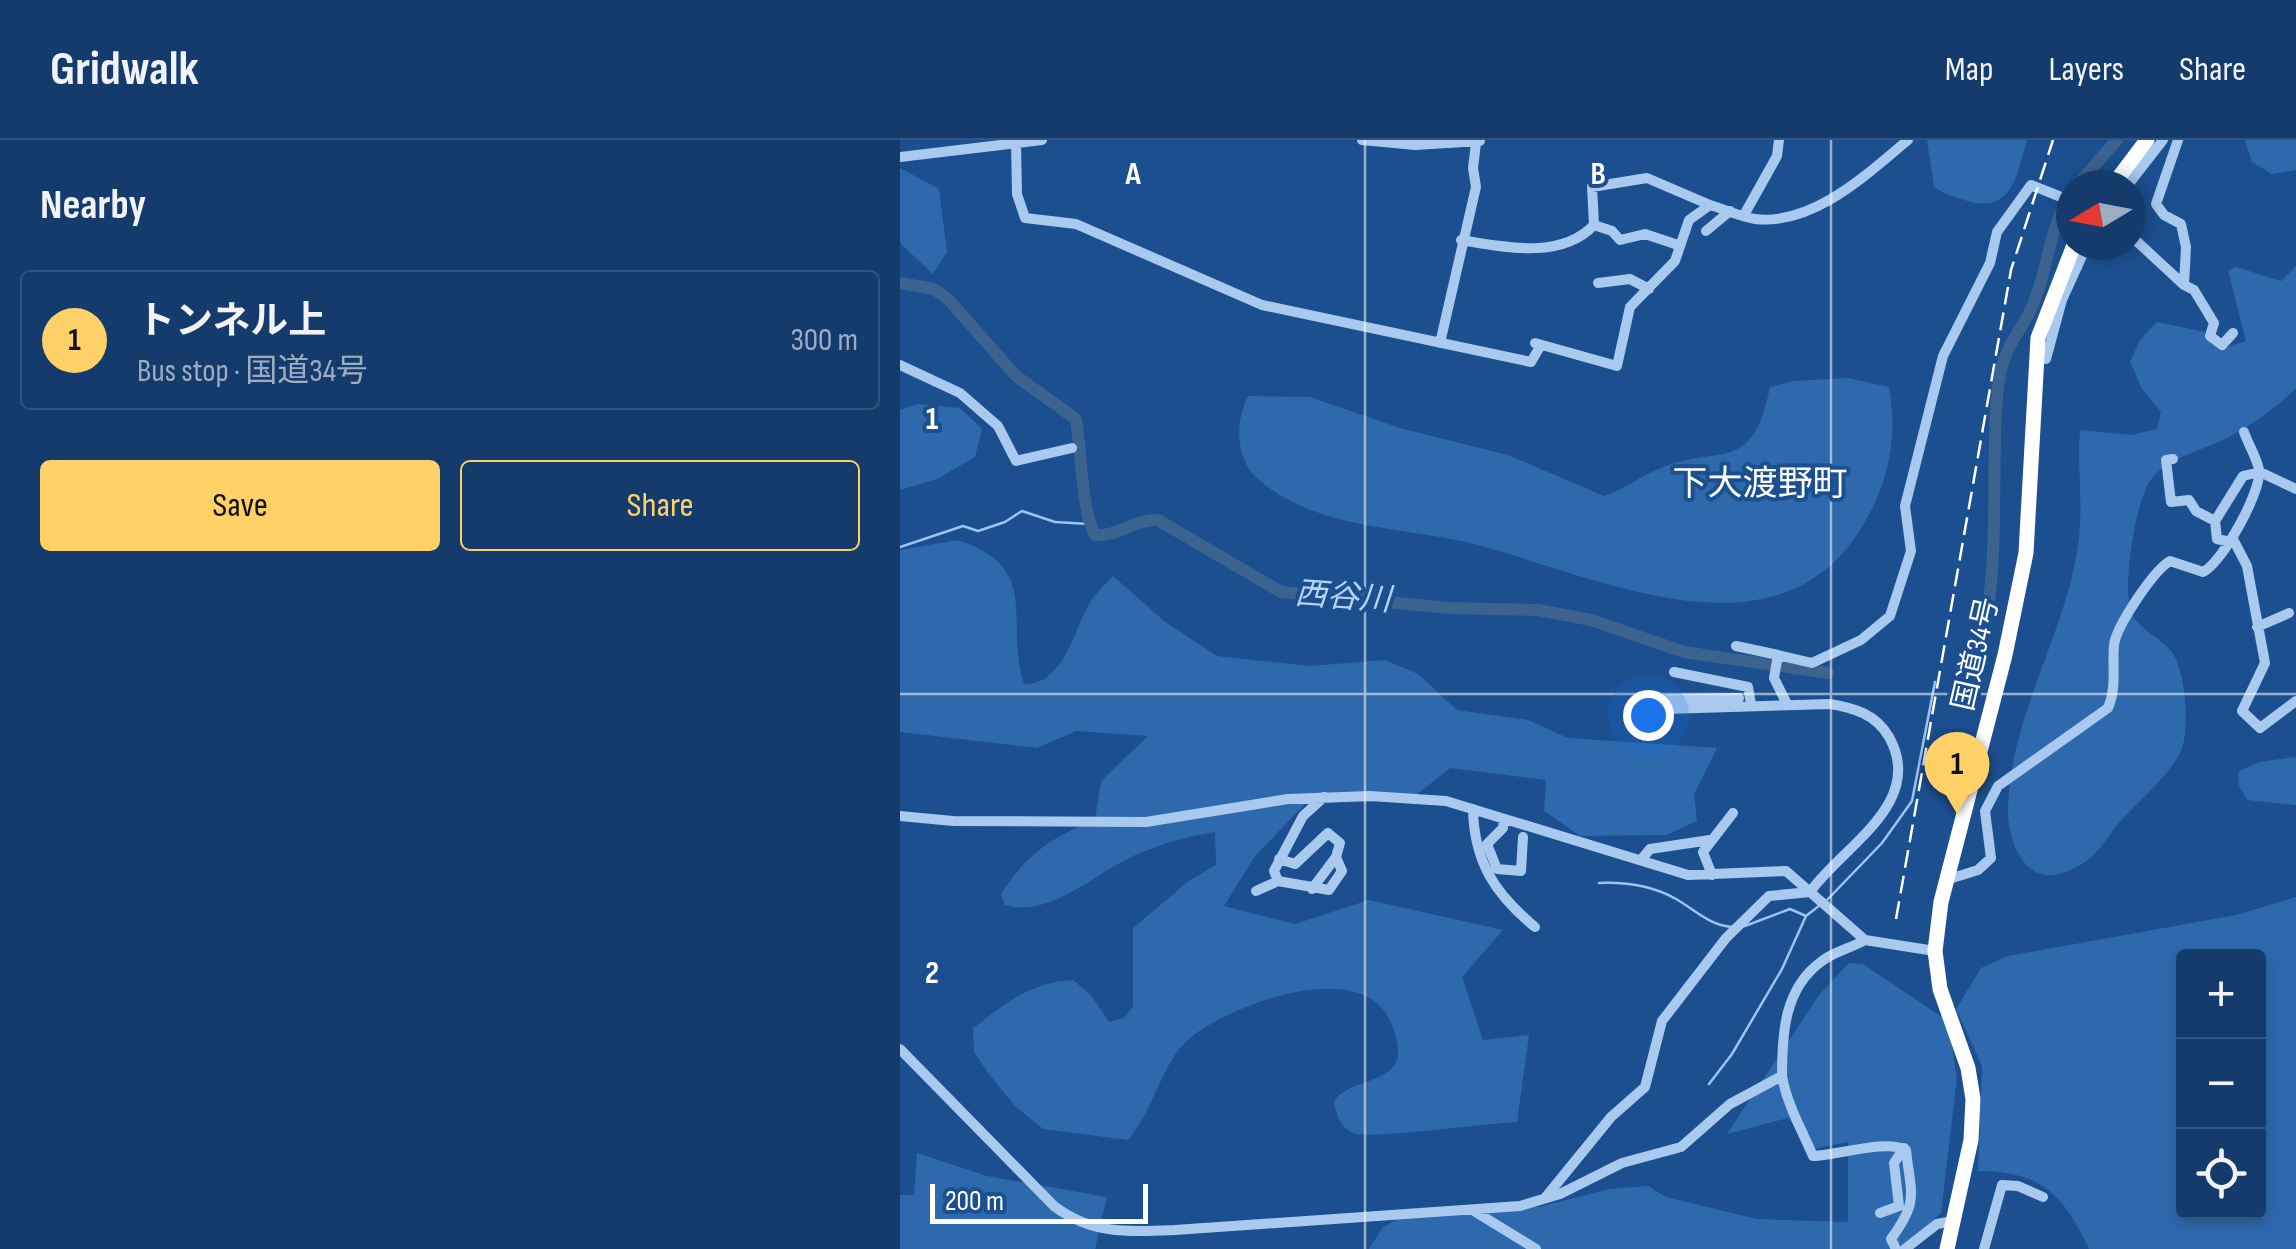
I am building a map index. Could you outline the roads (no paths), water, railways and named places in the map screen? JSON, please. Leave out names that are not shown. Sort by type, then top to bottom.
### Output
[{"type":"highway","points":[[2124,170],[2147,140]]},
{"type":"highway","name":"国道34号","points":[[1947,1249],[1971,1140],[1973,1100],[1968,1068],[1940,989],[1935,951],[1946,880],[2005,655],[2026,553],[2038,338],[2068,260]]},
{"type":"street","points":[[900,157],[1042,140]]},
{"type":"street","points":[[1362,140],[1415,145],[1479,142],[1473,168],[1476,188],[1440,343]]},
{"type":"street","points":[[1744,214],[1777,156],[1779,140]]},
{"type":"street","points":[[1594,225],[1592,187],[1641,178],[1754,219],[1811,210],[1908,140]]},
{"type":"street","points":[[2140,170],[2163,140]]},
{"type":"street","points":[[2178,140],[2156,204],[2164,216],[2181,224],[2186,247],[2184,285]]},
{"type":"street","points":[[1016,143],[1017,194],[1025,218],[1076,224],[1262,306],[1532,362],[1538,344],[1617,366],[1630,307],[1675,261],[1678,244],[1690,220],[1710,205]]},
{"type":"street","points":[[1736,646],[1812,663],[1861,640],[1890,616],[1911,551],[1905,506],[1943,356],[1990,263],[1997,232],[2010,213],[2031,185],[2056,195]]},
{"type":"street","points":[[1706,230],[1730,210]]},
{"type":"street","points":[[1462,240],[1525,251],[1580,238],[1594,225]]},
{"type":"street","points":[[1594,225],[1612,231],[1620,240],[1645,234],[1678,244]]},
{"type":"street","points":[[2146,250],[2194,290],[2214,323],[2209,330],[2216,344],[2233,333]]},
{"type":"street","points":[[2046,359],[2062,300],[2080,260]]},
{"type":"street","points":[[1598,284],[1630,280],[1649,289]]},
{"type":"street","points":[[900,365],[960,393],[998,426],[1016,461],[1072,448]]},
{"type":"street","points":[[1946,880],[1978,870],[1990,858],[1986,811],[1998,786],[2108,708],[2116,672],[2116,633],[2154,571],[2170,561],[2202,572],[2222,558],[2238,521],[2254,497],[2260,472],[2244,432]]},
{"type":"street","points":[[2166,460],[2171,502],[2189,500],[2196,511],[2214,521]]},
{"type":"street","points":[[2232,541],[2217,539],[2214,521],[2243,476],[2260,472],[2296,489]]},
{"type":"street","points":[[2222,509],[2238,521]]},
{"type":"street","points":[[2232,541],[2246,566],[2266,663],[2259,683],[2244,702],[2246,718],[2260,728],[2296,701]]},
{"type":"street","points":[[2257,626],[2289,613]]},
{"type":"street","points":[[1778,657],[1774,678],[1787,704]]},
{"type":"street","points":[[1674,672],[1748,688],[1750,701]]},
{"type":"street","points":[[1544,1199],[1611,1117],[1645,1087],[1662,1020],[1726,938],[1769,896],[1810,892],[1891,802],[1898,765],[1886,730],[1863,712],[1830,704],[1667,704]]},
{"type":"street","points":[[1278,882],[1274,871],[1279,860],[1303,816],[1324,797]]},
{"type":"street","points":[[900,816],[952,821],[1146,822],[1324,797],[1446,801],[1688,875],[1786,870],[1865,940],[1935,951]]},
{"type":"street","points":[[1474,808],[1481,864],[1506,903],[1535,927]]},
{"type":"street","points":[[1712,874],[1703,859],[1710,840],[1734,813]]},
{"type":"street","points":[[1504,818],[1504,828],[1487,844],[1497,869],[1522,872],[1523,837]]},
{"type":"street","points":[[1256,891],[1278,882],[1318,891],[1340,843],[1328,833],[1295,864],[1279,860]]},
{"type":"street","points":[[1640,860],[1650,849],[1710,840]]},
{"type":"street","points":[[1865,940],[1824,959],[1800,982],[1782,1034],[1786,1102],[1808,1137],[1813,1156],[1858,1153],[1882,1145],[1904,1148]]},
{"type":"street","points":[[900,1049],[1054,1206],[1077,1222],[1124,1232],[1474,1211],[1544,1199],[1622,1163],[1681,1147],[1730,1104],[1782,1076]]},
{"type":"street","points":[[1880,1213],[1899,1206],[1894,1163],[1904,1148]]},
{"type":"street","points":[[1896,1249],[1891,1239],[1910,1215],[1912,1203],[1904,1148]]},
{"type":"street","points":[[1984,1249],[2002,1185],[2018,1186],[2044,1197]]},
{"type":"street","points":[[1474,1211],[1536,1249]]},
{"type":"street","points":[[1905,1249],[1937,1224],[1953,1221]]},
{"type":"waterway","name":"西谷川","points":[[2090,170],[2117,140]]},
{"type":"waterway","name":"西谷川","points":[[1957,684],[1974,658],[1985,623],[1991,581],[2001,370],[2034,302],[2056,226]]},
{"type":"waterway","name":"西谷川","points":[[900,283],[934,289],[948,299],[1016,376],[1076,419],[1085,497],[1095,535],[1158,520],[1281,592],[1449,608],[1538,610],[1591,620],[1684,652],[1828,673]]},
{"type":"waterway","points":[[900,547],[963,526],[978,531],[1022,511],[1055,522],[1089,524]]},
{"type":"waterway","points":[[1827,900],[1882,843],[1912,801],[1935,682]]},
{"type":"waterway","points":[[1599,883],[1658,891],[1709,920],[1732,927]]},
{"type":"waterway","points":[[1709,1084],[1732,1054],[1782,969],[1806,916],[1820,905]]},
{"type":"waterway","points":[[1745,926],[1790,909],[1806,916]]},
{"type":"railway","points":[[1896,919],[2011,270],[2053,140]]},
{"type":"place","name":"トンネル上","points":[[1957,814]]},
{"type":"district","name":"下大渡野町","points":[[1760,483]]}]
